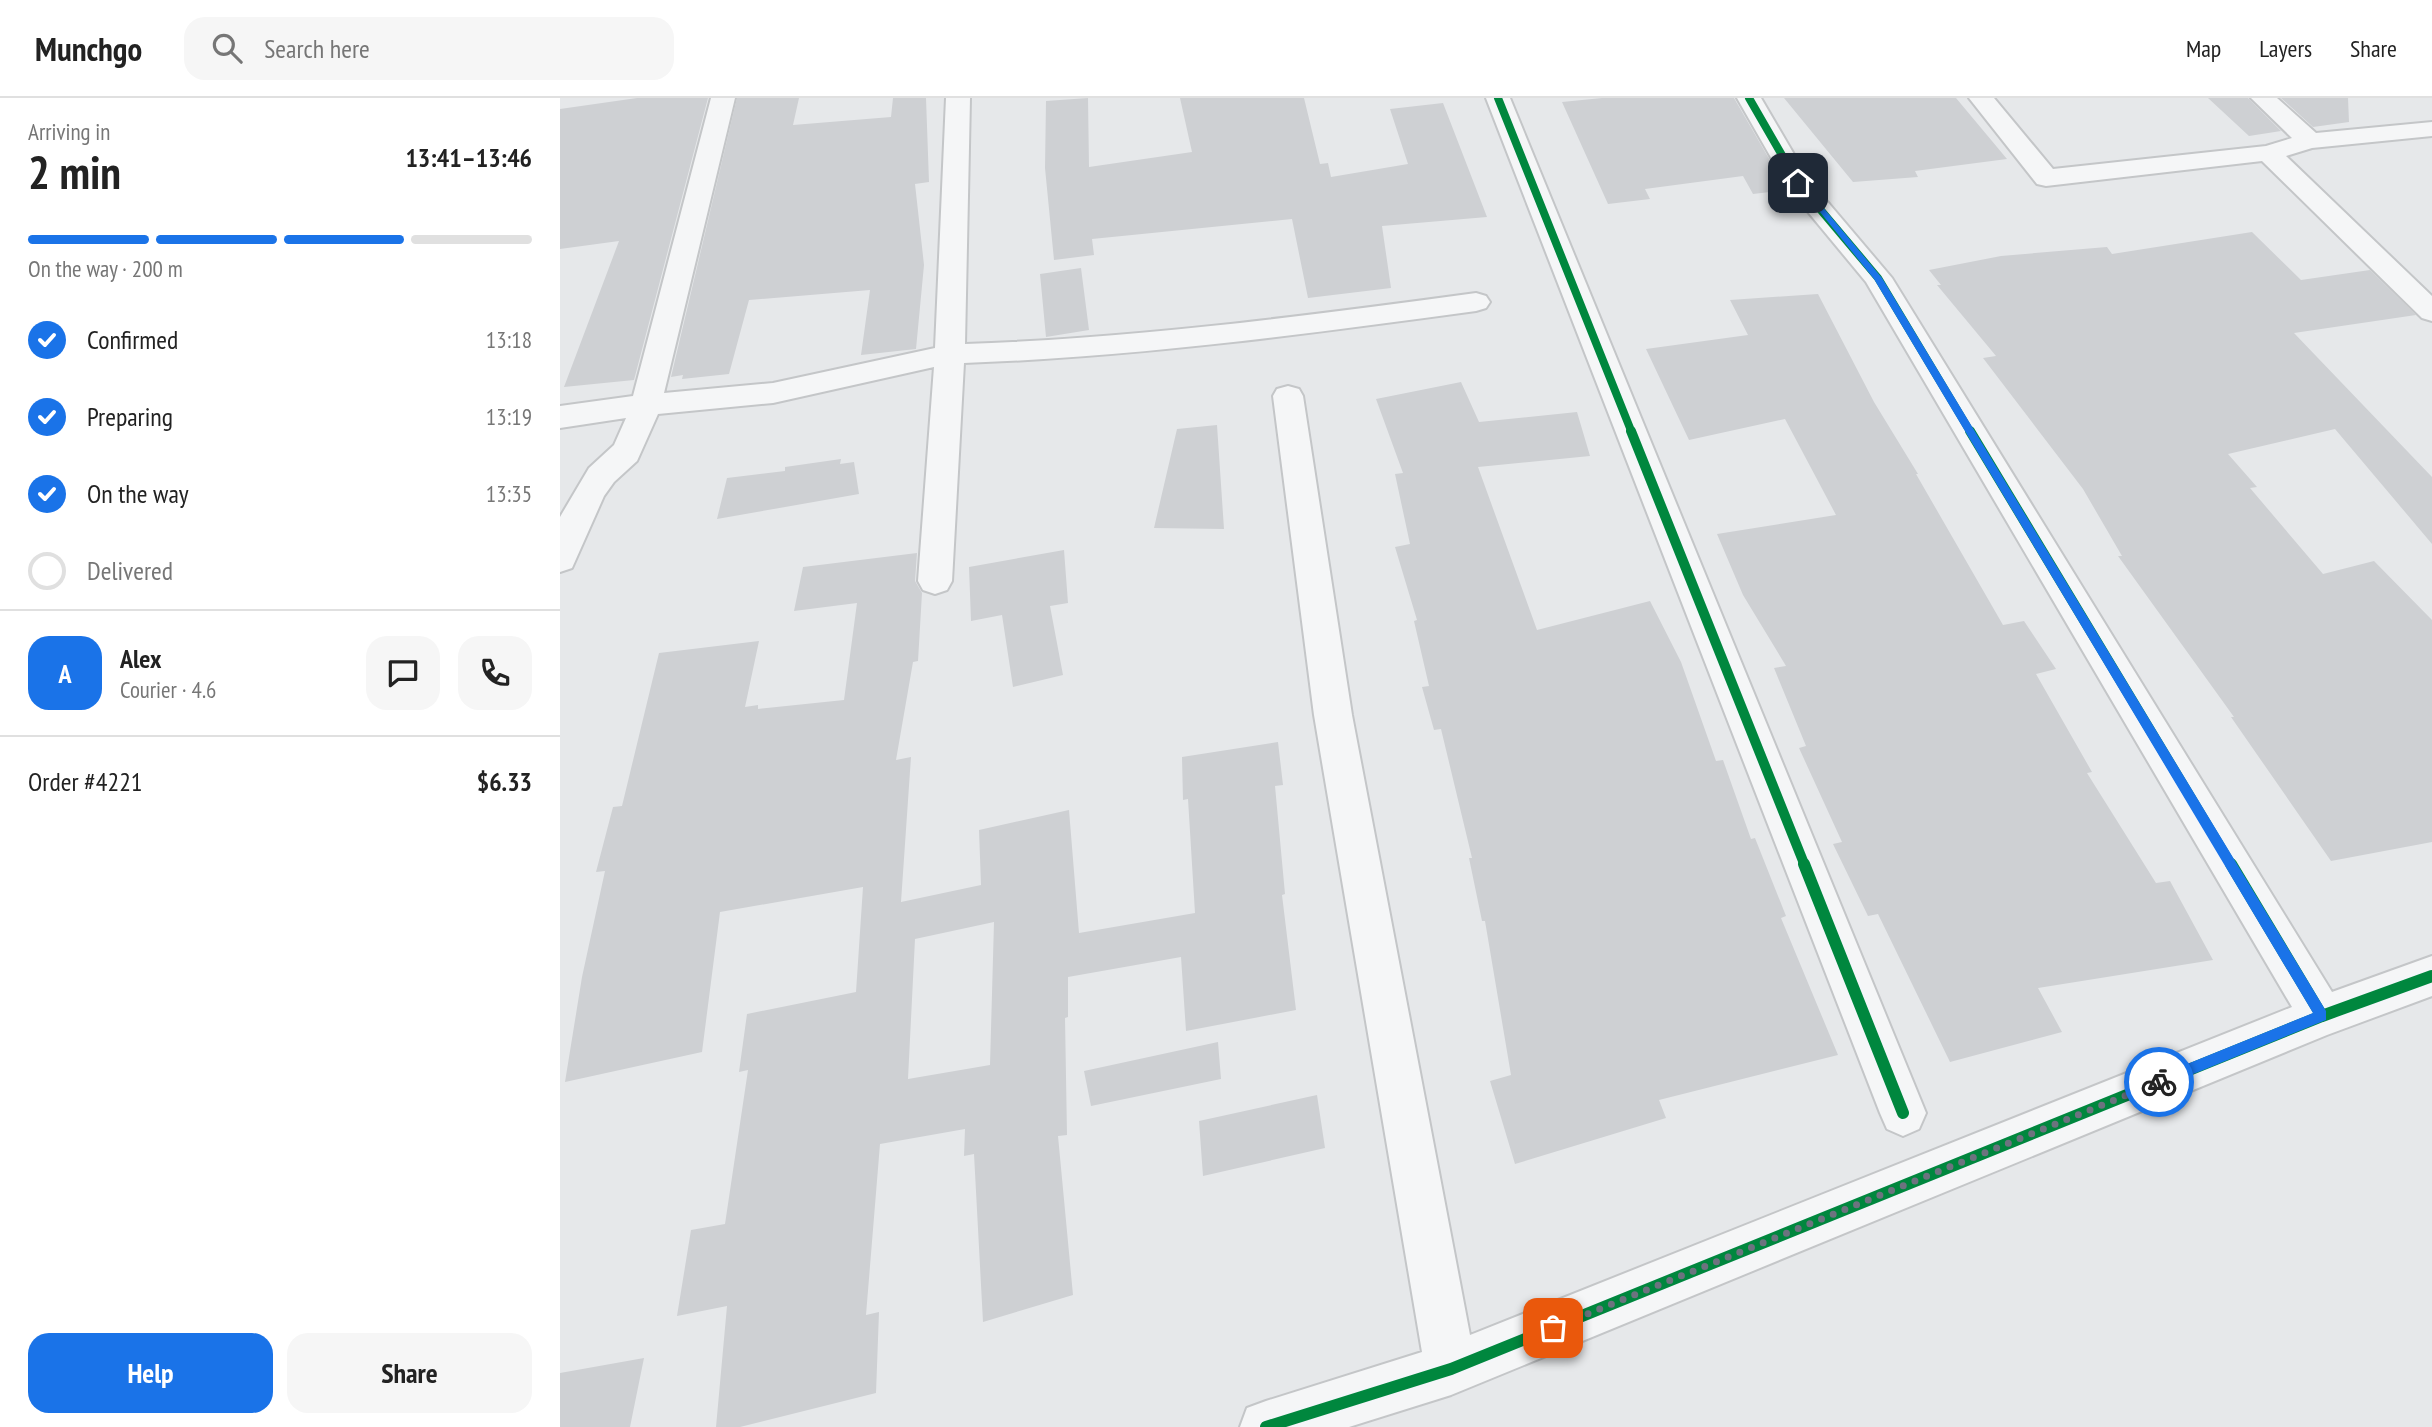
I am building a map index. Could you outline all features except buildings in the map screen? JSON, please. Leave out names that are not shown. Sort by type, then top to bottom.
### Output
[{"type":"street","points":[[560,559],[575,521],[602,474],[620,460],[631,443],[646,405],[723,98]]},
{"type":"street","points":[[935,581],[950,354],[958,98]]},
{"type":"street","points":[[1498,98],[1903,1113]]},
{"type":"street","points":[[1749,98],[1798,183],[1878,278],[2322,1016]]},
{"type":"street","points":[[1981,98],[2046,178],[2267,153],[2310,141],[2432,129]]},
{"type":"street","points":[[2263,98],[2310,141]]},
{"type":"street","points":[[2267,153],[2432,312]]},
{"type":"street","points":[[560,417],[646,405],[773,393],[950,354],[1059,350],[1246,333],[1476,302]]},
{"type":"street","points":[[1288,396],[1334,715],[1451,1369]]},
{"type":"street","points":[[1266,1427],[1451,1369],[2322,1016],[2432,976]]},
{"type":"cycle path","points":[[1498,98],[1903,1113]]},
{"type":"cycle path","points":[[1749,98],[1798,183],[1878,278],[2322,1016]]},
{"type":"cycle path","points":[[1266,1427],[1451,1369],[2322,1016],[2432,976]]},
{"type":"way so far","points":[[1553,1328],[2159,1082]]},
{"type":"route","points":[[1798,183],[1822,215],[1878,278],[2322,1016],[2159,1082]]}]
